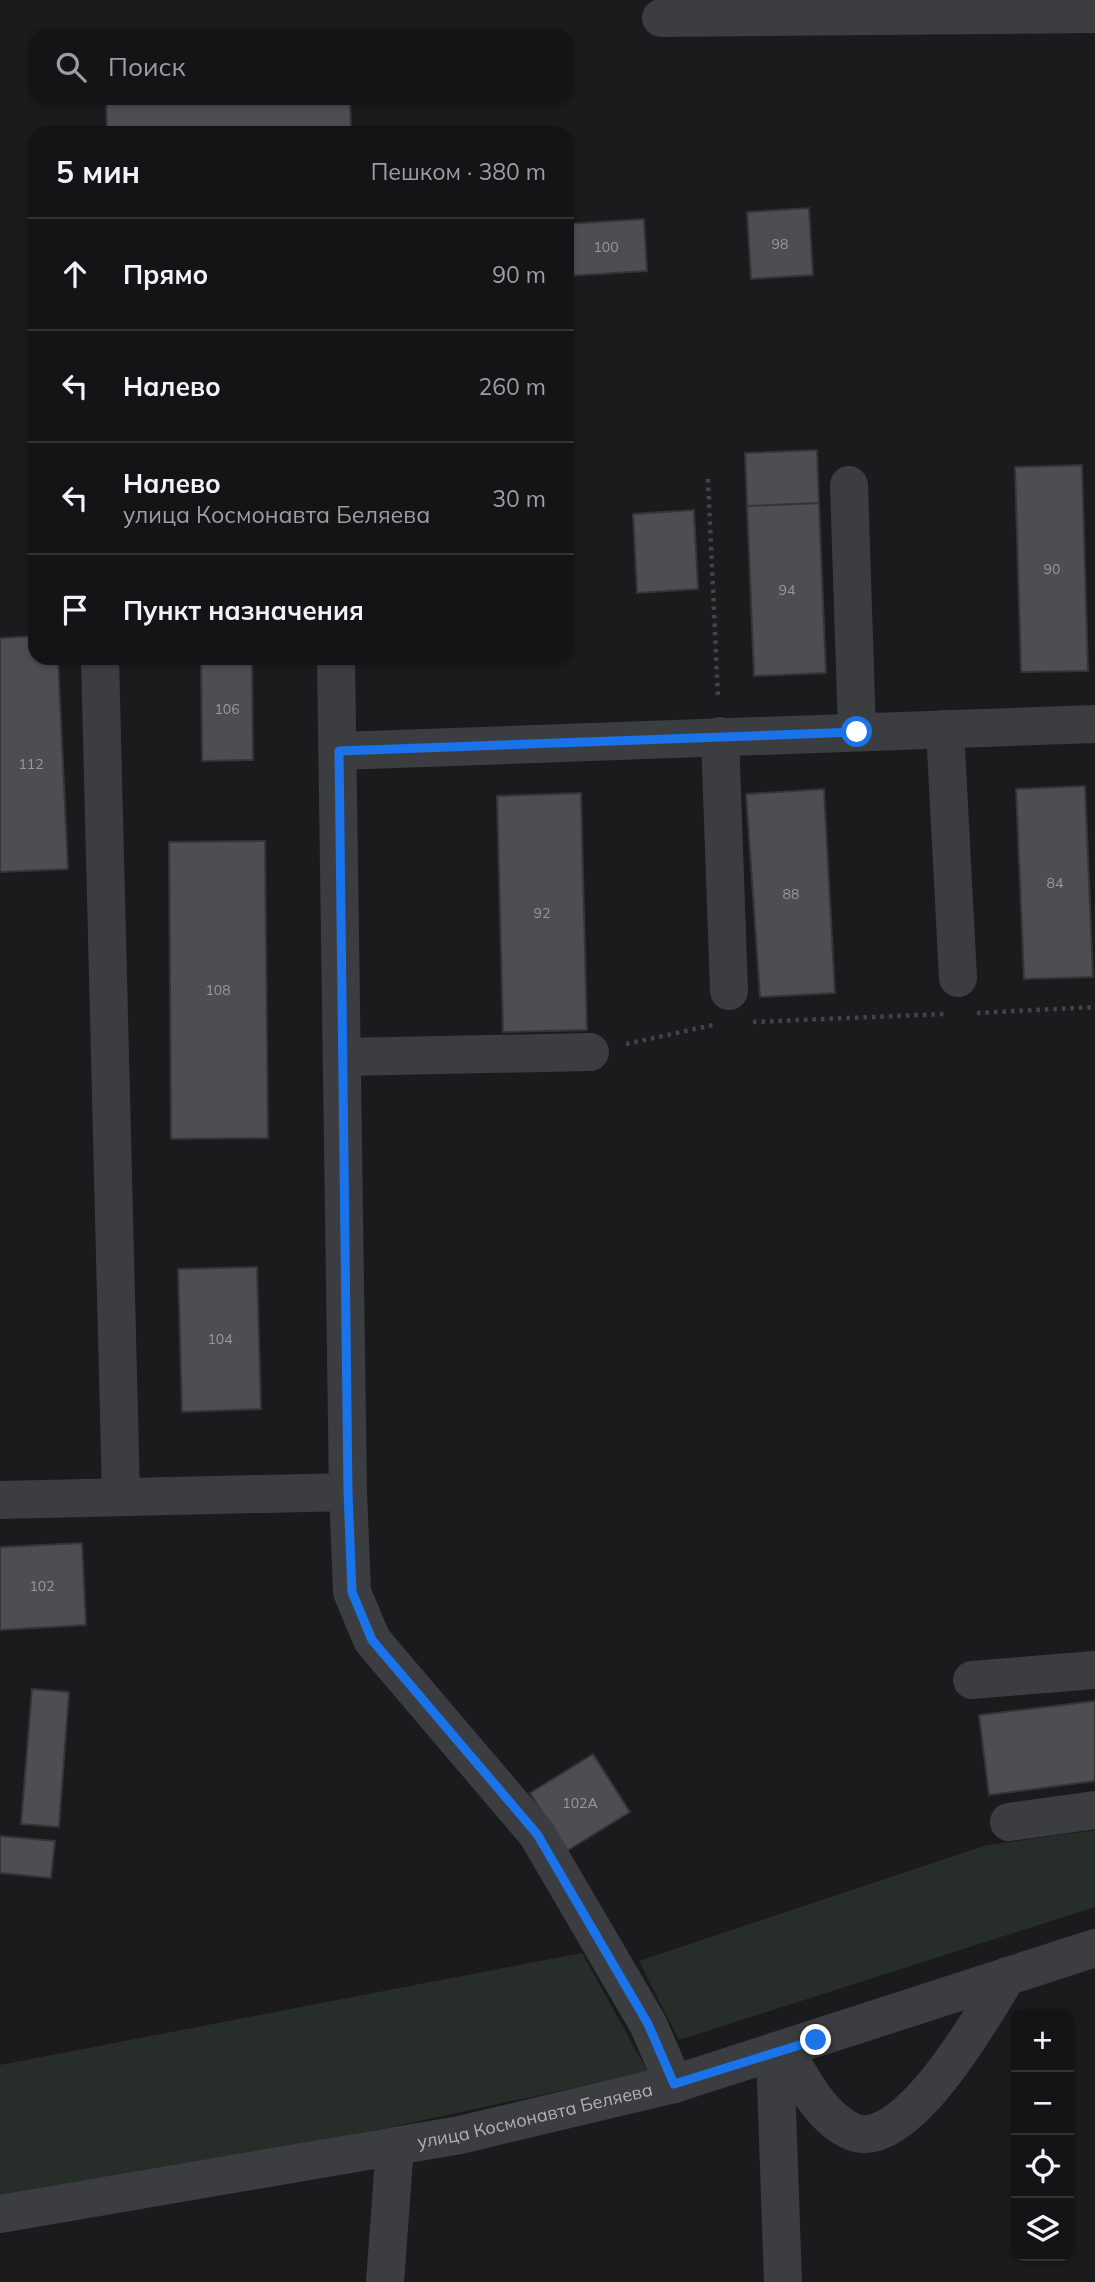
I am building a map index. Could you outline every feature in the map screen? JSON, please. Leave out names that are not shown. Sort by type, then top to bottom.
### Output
[{"type":"street","points":[[661,18],[1095,14]]},
{"type":"street","points":[[849,485],[857,732]]},
{"type":"street","points":[[100,665],[121,1495]]},
{"type":"street","points":[[336,665],[348,1492],[352,1592],[372,1640],[537,1834],[648,2024],[674,2084]]},
{"type":"street","points":[[339,751],[1095,724]]},
{"type":"street","points":[[945,729],[965,996]]},
{"type":"street","points":[[720,736],[734,1012]]},
{"type":"street","points":[[343,1057],[590,1052]]},
{"type":"street","points":[[0,1500],[121,1495],[348,1492]]},
{"type":"street","points":[[972,1680],[1095,1670]]},
{"type":"street","points":[[1009,1822],[1095,1810]]},
{"type":"street","name":"улица Космонавта Беляева","points":[[0,2214],[460,2135],[674,2084],[1095,1948]]},
{"type":"street","points":[[780,2051],[837,2123],[854,2133],[872,2135],[912,2110],[952,2060],[1007,1976]]},
{"type":"street","points":[[780,2051],[783,2282]]},
{"type":"street","points":[[385,2282],[395,2146]]},
{"type":"path","points":[[708,479],[720,736]]},
{"type":"path","points":[[965,996],[1095,1007]]},
{"type":"path","points":[[590,1052],[734,1012],[946,1014]]},
{"type":"shaded area","points":[[1095,1830],[1095,1907],[679,2040],[639,1961],[987,1845]]},
{"type":"shaded area","points":[[582,1953],[648,2072],[396,2126],[0,2199],[0,2065]]},
{"type":"building","points":[[106,105],[350,105],[351,126],[107,126]]},
{"type":"building","points":[[809,208],[813,275],[751,279],[747,212]]},
{"type":"building","points":[[644,219],[647,271],[574,276],[574,224]]},
{"type":"building","points":[[817,450],[819,503],[747,506],[745,453]]},
{"type":"building","points":[[1082,465],[1088,671],[1021,672],[1015,467]]},
{"type":"building","points":[[819,503],[826,673],[754,676],[747,506]]},
{"type":"building","points":[[694,510],[698,589],[637,593],[633,514]]},
{"type":"building","points":[[28,636],[28,665],[58,665],[68,869],[0,872],[0,638]]},
{"type":"building","points":[[201,665],[252,665],[253,760],[202,761]]},
{"type":"building","points":[[1085,786],[1093,977],[1024,979],[1016,789]]},
{"type":"building","points":[[824,789],[835,993],[760,997],[746,794]]},
{"type":"building","points":[[581,793],[587,1030],[503,1032],[497,796]]},
{"type":"building","points":[[265,841],[268,1138],[171,1139],[169,842]]},
{"type":"building","points":[[257,1267],[261,1409],[182,1412],[178,1269]]},
{"type":"building","points":[[82,1543],[86,1625],[0,1630],[0,1547]]},
{"type":"building","points":[[32,1689],[69,1692],[59,1827],[21,1824]]},
{"type":"building","points":[[1095,1701],[1095,1781],[989,1795],[979,1715]]},
{"type":"building","points":[[593,1754],[630,1812],[567,1851],[530,1793]]},
{"type":"building","points":[[0,1836],[55,1841],[51,1878],[0,1873]]},
{"type":"route","points":[[816,2040],[674,2084],[648,2024],[537,1834],[372,1640],[352,1592],[348,1492],[339,751],[857,732]]}]
